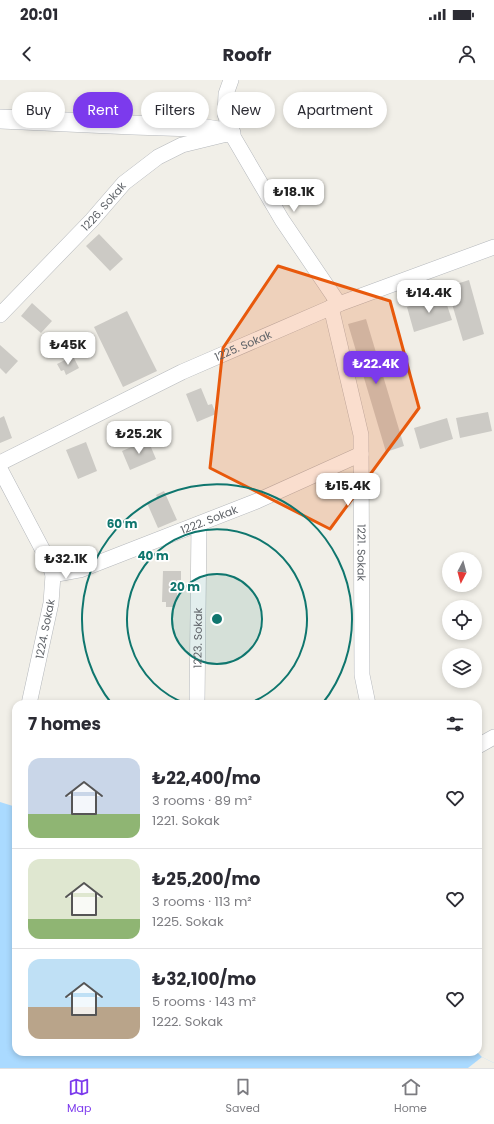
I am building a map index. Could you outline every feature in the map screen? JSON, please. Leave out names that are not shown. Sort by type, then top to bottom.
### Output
[{"type":"street","name":"1221. Sokak","points":[[231,80],[226,94],[225,114],[231,133],[335,306],[361,435],[362,674],[367,700]]},
{"type":"street","points":[[0,119],[133,125],[194,126],[231,133]]},
{"type":"street","name":"1226. Sokak","points":[[0,315],[92,220],[124,183],[158,157],[182,145],[231,133]]},
{"type":"street","name":"1225. Sokak","points":[[0,463],[182,372],[335,306],[494,247]]},
{"type":"street","name":"1222. Sokak","points":[[53,575],[80,570],[199,524],[257,501],[361,454]]},
{"type":"street","name":"1224. Sokak","points":[[0,469],[48,560],[53,575],[50,603],[30,700]]},
{"type":"street","name":"1223. Sokak","points":[[197,700],[199,524]]},
{"type":"street","points":[[482,744],[494,737]]},
{"type":"highlighted area","points":[[278,266],[390,301],[419,408],[330,529],[210,468],[223,348]]},
{"type":"water","points":[[0,802],[12,806],[12,1056],[481,1056],[494,1063],[494,1068],[0,1068]]},
{"type":"pier","points":[[482,1057],[494,1063],[494,1068],[468,1068]]},
{"type":"building","points":[[99,234],[123,259],[110,271],[86,246]]},
{"type":"building","points":[[469,280],[484,334],[463,341],[447,287]]},
{"type":"building","points":[[444,296],[452,320],[414,332],[407,307]]},
{"type":"building","points":[[32,303],[52,321],[41,333],[21,316]]},
{"type":"building","points":[[127,311],[157,371],[123,387],[94,327]]},
{"type":"building","points":[[366,319],[404,446],[386,452],[348,324]]},
{"type":"building","points":[[0,345],[18,361],[6,374],[0,368]]},
{"type":"building","points":[[73,356],[79,368],[66,375],[64,370],[61,371],[57,364]]},
{"type":"building","points":[[201,388],[208,405],[212,404],[216,414],[197,422],[186,394]]},
{"type":"building","points":[[488,412],[492,431],[460,438],[456,418]]},
{"type":"building","points":[[4,416],[12,438],[0,443],[0,418]]},
{"type":"building","points":[[447,418],[453,439],[420,449],[414,428]]},
{"type":"building","points":[[148,440],[156,459],[130,470],[122,451]]},
{"type":"building","points":[[86,442],[97,471],[78,479],[66,450]]},
{"type":"building","points":[[164,491],[177,520],[158,528],[147,503],[158,499],[156,495]]},
{"type":"building","points":[[163,571],[181,571],[181,580],[177,580],[177,601],[174,603],[174,607],[166,607],[166,602],[162,602]]}]
